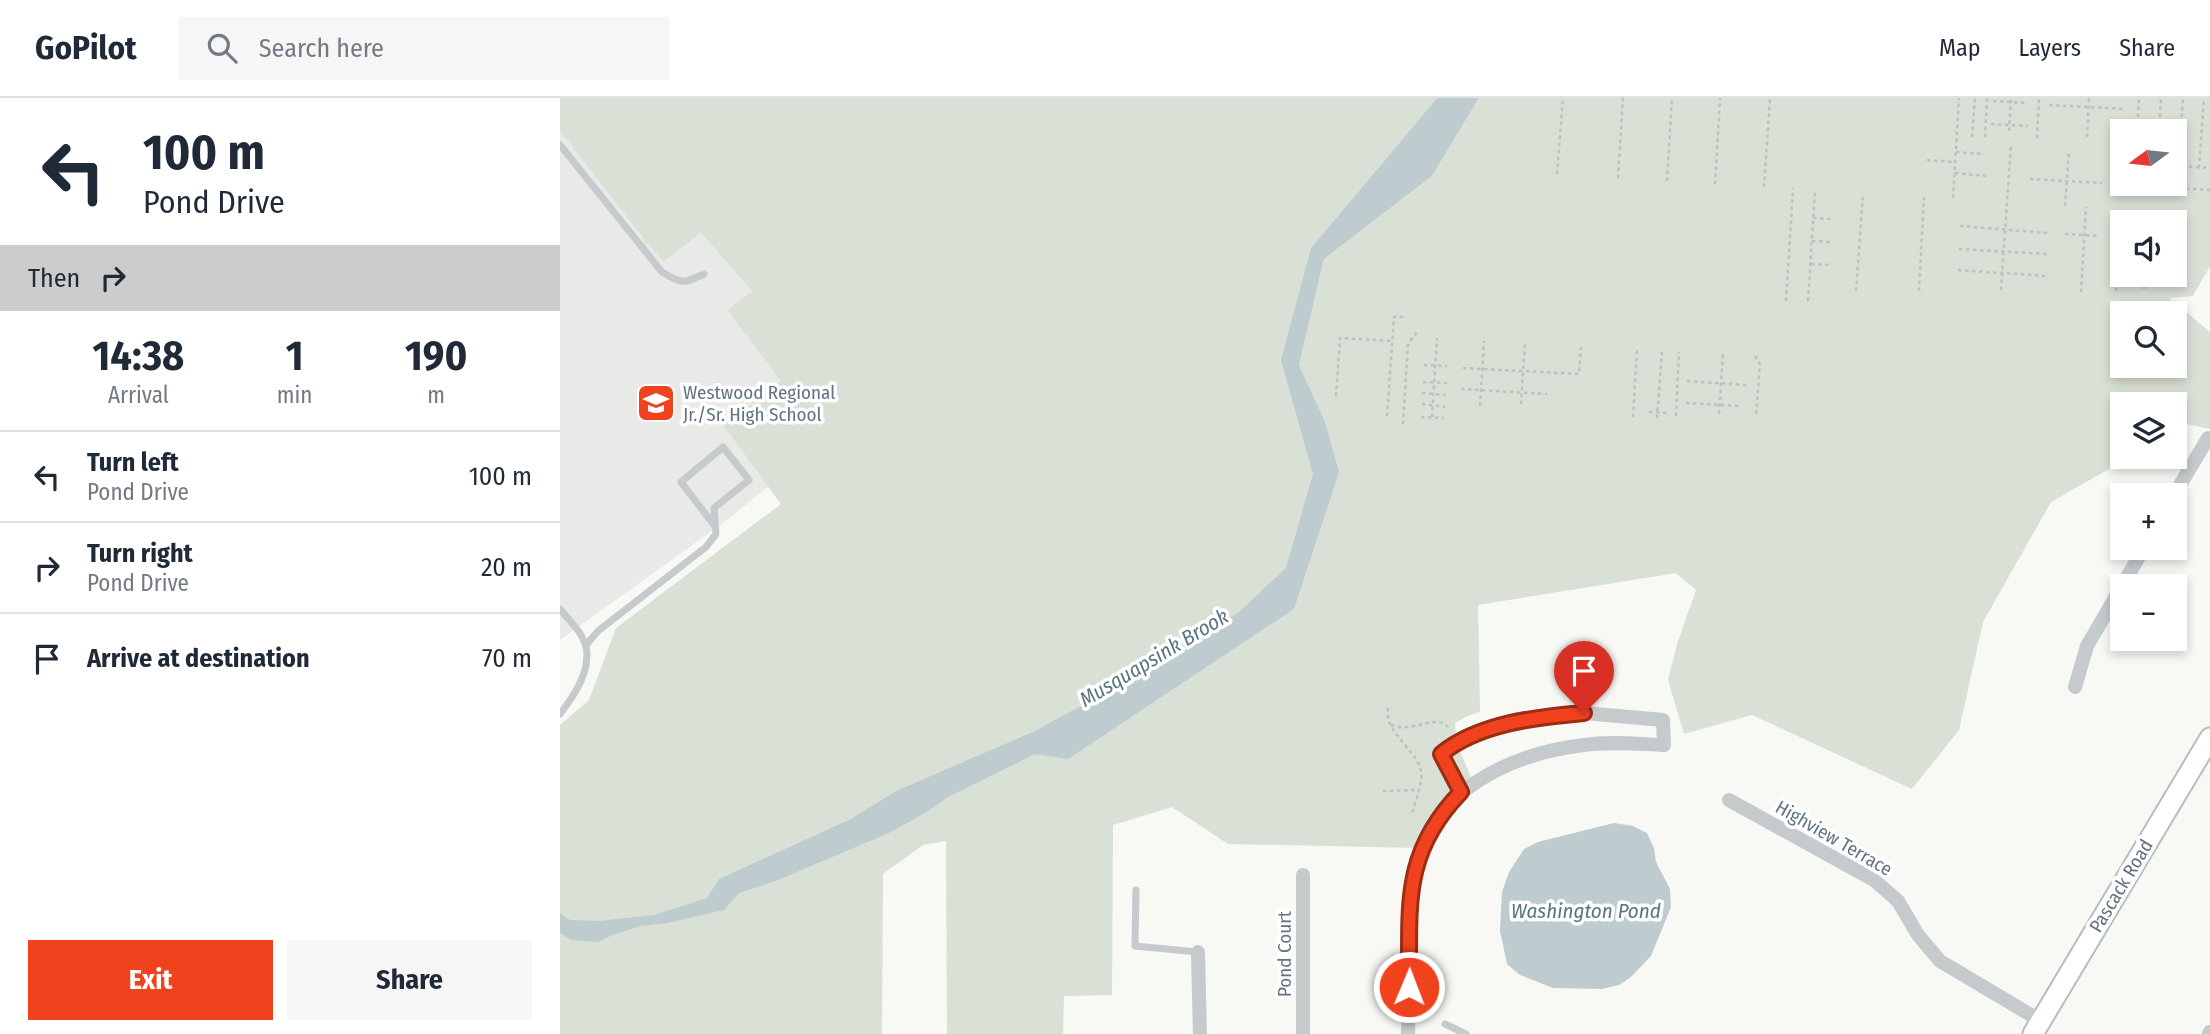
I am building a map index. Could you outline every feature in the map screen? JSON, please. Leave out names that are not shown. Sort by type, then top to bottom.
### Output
[{"type":"street","points":[[2182,483],[2209,439]]},
{"type":"street","points":[[2075,687],[2087,646],[2137,560]]},
{"type":"street","points":[[1408,1034],[1410,892],[1415,869],[1430,829],[1444,809],[1461,792],[1498,769],[1529,757],[1557,749],[1614,743],[1664,745],[1662,720],[1584,713],[1529,718],[1456,742],[1441,754],[1461,792]]},
{"type":"street","name":"Pascack Road","points":[[2037,1028],[2210,738]]},
{"type":"street","name":"Highview Terrace","points":[[1729,800],[1874,880],[1898,901],[1918,935],[1940,961],[2037,1028]]},
{"type":"street","name":"Pond Court","points":[[1303,875],[1303,1034]]},
{"type":"street","points":[[1198,952],[1200,1034]]},
{"type":"lane","points":[[560,145],[662,271],[679,282],[688,282],[704,274]]},
{"type":"lane","points":[[586,645],[598,631],[706,547],[716,534],[713,508],[749,480],[723,447],[681,482],[714,525]]},
{"type":"lane","points":[[560,609],[586,645],[586,666],[575,696],[560,714]]},
{"type":"lane","points":[[1136,890],[1135,946],[1198,952]]},
{"type":"lane","points":[[1444,1024],[1466,1034]]},
{"type":"path","points":[[1557,174],[1563,98]]},
{"type":"path","points":[[1618,178],[1623,98]]},
{"type":"path","points":[[1667,181],[1672,98]]},
{"type":"path","points":[[1715,184],[1720,98]]},
{"type":"path","points":[[1764,187],[1770,98]]},
{"type":"path","points":[[1953,198],[1958,98]]},
{"type":"path","points":[[1972,136],[1975,98]]},
{"type":"path","points":[[1985,137],[1987,98]]},
{"type":"path","points":[[2037,138],[2039,98]]},
{"type":"path","points":[[2087,137],[2089,98]]},
{"type":"path","points":[[2138,119],[2139,98]]},
{"type":"path","points":[[2160,119],[2161,98]]},
{"type":"path","points":[[2181,119],[2183,98]]},
{"type":"path","points":[[2199,168],[2204,98]]},
{"type":"path","points":[[2009,131],[2010,100]]},
{"type":"path","points":[[1993,101],[2028,103]]},
{"type":"path","points":[[2049,105],[2125,109]]},
{"type":"path","points":[[1991,124],[2028,126]]},
{"type":"path","points":[[2202,128],[2210,129]]},
{"type":"path","points":[[2001,290],[2011,144]]},
{"type":"path","points":[[1955,152],[1984,154]]},
{"type":"path","points":[[2066,205],[2069,152]]},
{"type":"path","points":[[1927,160],[1955,162]]},
{"type":"path","points":[[2188,167],[2210,168]]},
{"type":"path","points":[[1954,173],[1987,176]]},
{"type":"path","points":[[2030,179],[2102,183]]},
{"type":"path","points":[[1786,300],[1793,188]]},
{"type":"path","points":[[2188,189],[2210,190]]},
{"type":"path","points":[[1808,301],[1815,190]]},
{"type":"path","points":[[1856,291],[1863,193]]},
{"type":"path","points":[[1919,291],[1924,197]]},
{"type":"path","points":[[2081,292],[2086,207]]},
{"type":"path","points":[[2116,291],[2120,209]]},
{"type":"path","points":[[1813,218],[1833,219]]},
{"type":"path","points":[[1960,226],[2048,233]]},
{"type":"path","points":[[2065,234],[2101,236]]},
{"type":"path","points":[[1812,241],[1831,242]]},
{"type":"path","points":[[1959,249],[2047,254]]},
{"type":"path","points":[[1810,264],[1832,265]]},
{"type":"path","points":[[1958,270],[2046,276]]},
{"type":"path","points":[[1387,416],[1394,317],[1406,317]]},
{"type":"path","points":[[1403,424],[1408,344],[1417,332]]},
{"type":"path","points":[[1336,396],[1340,338],[1393,341]]},
{"type":"path","points":[[1432,418],[1437,338]]},
{"type":"path","points":[[1480,405],[1484,341]]},
{"type":"path","points":[[1521,404],[1525,344]]},
{"type":"path","points":[[1463,368],[1579,374],[1581,346]]},
{"type":"path","points":[[1633,417],[1637,350]]},
{"type":"path","points":[[1657,418],[1662,351]]},
{"type":"path","points":[[1676,416],[1679,352]]},
{"type":"path","points":[[1719,414],[1723,354]]},
{"type":"path","points":[[1755,356],[1760,364],[1756,416]]},
{"type":"path","points":[[1424,365],[1447,366]]},
{"type":"path","points":[[1687,381],[1746,385]]},
{"type":"path","points":[[1423,382],[1447,383]]},
{"type":"path","points":[[1461,389],[1547,394]]},
{"type":"path","points":[[1422,393],[1446,395]]},
{"type":"path","points":[[1686,403],[1740,406]]},
{"type":"path","points":[[1422,404],[1445,407]]},
{"type":"path","points":[[1649,412],[1669,413]]},
{"type":"path","points":[[1421,417],[1444,418]]},
{"type":"path","points":[[1388,708],[1388,721],[1421,769],[1412,814]]},
{"type":"path","points":[[1391,725],[1410,728],[1440,720],[1450,729]]},
{"type":"path","points":[[1383,791],[1418,790]]},
{"type":"shaded area","points":[[560,98],[1437,98],[1311,248],[1282,360],[1322,417],[1299,365],[1324,259],[1432,176],[1479,98],[2210,98],[2210,266],[2193,296],[2169,298],[2173,301],[2110,301],[2110,378],[2187,378],[2187,313],[2210,332],[2210,429],[2187,424],[2187,392],[2110,392],[2110,468],[2051,502],[1983,622],[1959,730],[1912,789],[1752,715],[1684,734],[1668,680],[1677,644],[1696,590],[1676,573],[1478,605],[1480,712],[1455,723],[1456,742],[1473,782],[1421,848],[1228,844],[1172,807],[1113,825],[1112,995],[1064,996],[1063,1034],[947,1034],[946,841],[923,845],[883,874],[882,1034],[560,1034],[560,725],[589,700],[616,628],[781,504],[724,426],[781,381],[727,310],[752,291],[701,233],[663,262],[648,243],[645,244],[642,236],[560,131]]},
{"type":"shaded area","name":"Westwood Regional Jr./Sr. High School","points":[[560,131],[663,262],[701,233],[752,291],[727,310],[781,381],[769,486],[727,520],[560,640]]},
{"type":"water","points":[[1437,98],[1479,98],[1432,176],[1324,259],[1299,365],[1325,422],[1339,472],[1294,609],[1068,759],[1035,754],[948,797],[889,833],[773,882],[739,893],[724,910],[641,926],[599,942],[572,940],[560,933],[560,913],[570,920],[599,921],[654,915],[707,898],[719,879],[851,819],[896,791],[1033,732],[1149,669],[1239,612],[1286,568],[1313,474],[1281,360],[1311,248]]},
{"type":"water","name":"Washington Pond","points":[[1614,823],[1633,826],[1647,833],[1654,848],[1656,862],[1670,889],[1671,907],[1651,956],[1631,977],[1619,985],[1602,989],[1553,988],[1520,975],[1507,964],[1500,931],[1502,892],[1509,872],[1524,849],[1538,842]]},
{"type":"place","name":"Westwood Regional Jr./Sr. High School","points":[[656,403]]},
{"type":"route","points":[[1409,987],[1410,892],[1415,869],[1430,829],[1444,809],[1461,792],[1441,754],[1456,742],[1529,718],[1584,713]]},
{"type":"water label","name":"Musquapsink Brook","points":[[1154,658]]}]
